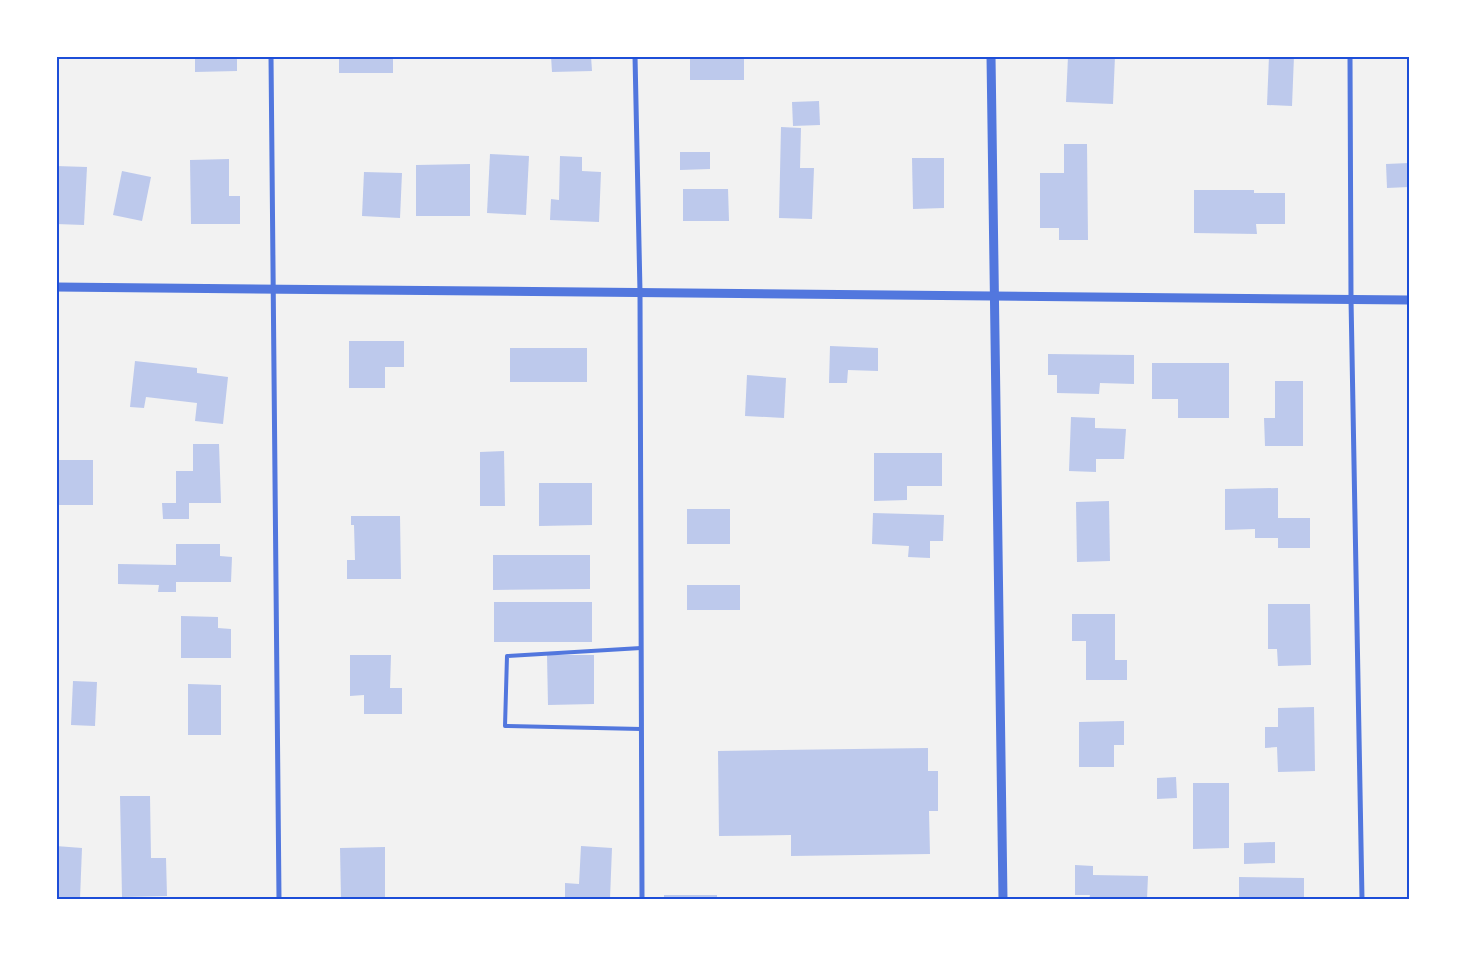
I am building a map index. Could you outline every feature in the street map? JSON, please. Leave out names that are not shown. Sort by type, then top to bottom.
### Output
[{"type":"street","points":[[271,56],[278,899]]},
{"type":"street","points":[[634,56],[640,292],[642,899]]},
{"type":"street","points":[[991,56],[1003,899]]},
{"type":"street","points":[[1350,56],[1351,299],[1362,899]]},
{"type":"street","points":[[56,287],[1409,300]]},
{"type":"lane","points":[[641,648],[508,656],[505,726],[641,729]]},
{"type":"building","points":[[195,56],[237,56],[237,71],[195,72]]},
{"type":"building","points":[[339,56],[393,56],[393,73],[339,73]]},
{"type":"building","points":[[551,56],[591,56],[592,71],[552,72]]},
{"type":"building","points":[[690,56],[744,56],[744,80],[690,80]]},
{"type":"building","points":[[1068,56],[1115,56],[1113,104],[1066,102]]},
{"type":"building","points":[[1269,56],[1294,56],[1292,106],[1267,105]]},
{"type":"building","points":[[819,101],[820,125],[793,126],[792,102]]},
{"type":"building","points":[[781,127],[801,128],[800,168],[814,168],[812,219],[779,218]]},
{"type":"building","points":[[1064,144],[1087,144],[1088,240],[1059,240],[1059,228],[1040,228],[1040,173],[1064,173]]},
{"type":"building","points":[[680,152],[710,152],[710,169],[680,170]]},
{"type":"building","points":[[490,154],[529,156],[526,215],[487,213]]},
{"type":"building","points":[[560,156],[582,157],[582,171],[601,172],[599,222],[550,220],[551,199],[559,200]]},
{"type":"building","points":[[912,158],[944,158],[944,208],[913,209]]},
{"type":"building","points":[[229,159],[229,196],[240,196],[240,224],[191,224],[190,160]]},
{"type":"building","points":[[1409,163],[1409,187],[1387,188],[1386,164]]},
{"type":"building","points":[[470,164],[470,216],[416,216],[416,165]]},
{"type":"building","points":[[56,166],[87,167],[84,225],[56,224]]},
{"type":"building","points":[[122,171],[151,177],[142,221],[113,215]]},
{"type":"building","points":[[364,172],[402,173],[400,218],[362,216]]},
{"type":"building","points":[[683,189],[728,189],[729,221],[683,221]]},
{"type":"building","points":[[1194,190],[1254,190],[1254,193],[1285,193],[1285,224],[1256,224],[1257,234],[1194,233]]},
{"type":"building","points":[[349,341],[404,341],[404,367],[385,367],[385,388],[349,388]]},
{"type":"building","points":[[830,346],[878,348],[878,371],[848,370],[847,383],[829,383]]},
{"type":"building","points":[[510,348],[587,348],[587,382],[510,382]]},
{"type":"building","points":[[1048,354],[1134,355],[1134,384],[1100,383],[1099,394],[1057,393],[1057,375],[1048,375]]},
{"type":"building","points":[[135,361],[197,368],[197,373],[228,377],[223,424],[195,421],[197,403],[146,397],[144,408],[130,407]]},
{"type":"building","points":[[1152,363],[1229,363],[1229,418],[1178,418],[1178,399],[1152,399]]},
{"type":"building","points":[[747,375],[786,378],[784,418],[745,416]]},
{"type":"building","points":[[1275,381],[1303,381],[1303,446],[1265,446],[1264,418],[1275,418]]},
{"type":"building","points":[[1071,417],[1095,418],[1095,428],[1126,429],[1124,459],[1096,459],[1096,472],[1069,471]]},
{"type":"building","points":[[193,444],[219,444],[221,503],[189,503],[189,519],[163,519],[162,503],[176,503],[176,471],[193,471]]},
{"type":"building","points":[[504,451],[505,506],[480,506],[480,452]]},
{"type":"building","points":[[874,453],[942,453],[942,486],[907,486],[907,500],[874,501]]},
{"type":"building","points":[[56,460],[93,460],[93,505],[56,505]]},
{"type":"building","points":[[539,483],[592,483],[592,525],[539,526]]},
{"type":"building","points":[[1278,488],[1278,518],[1310,518],[1310,548],[1278,548],[1278,538],[1255,538],[1255,529],[1225,530],[1225,489]]},
{"type":"building","points":[[1109,501],[1110,561],[1077,562],[1076,502]]},
{"type":"building","points":[[687,509],[730,509],[730,544],[687,544]]},
{"type":"building","points":[[873,513],[944,515],[943,541],[930,541],[930,558],[908,557],[909,546],[872,544]]},
{"type":"building","points":[[351,516],[400,516],[401,579],[347,579],[347,560],[355,560],[354,525],[351,525]]},
{"type":"building","points":[[176,544],[220,544],[220,556],[232,557],[231,582],[176,582],[176,592],[158,592],[159,585],[118,584],[118,564],[176,565]]},
{"type":"building","points":[[493,555],[590,555],[590,589],[493,590]]},
{"type":"building","points":[[687,585],[740,585],[740,610],[687,610]]},
{"type":"building","points":[[494,602],[592,602],[592,642],[494,642]]},
{"type":"building","points":[[1268,604],[1310,604],[1311,665],[1278,666],[1277,649],[1268,649]]},
{"type":"building","points":[[1072,614],[1115,614],[1115,660],[1127,660],[1127,680],[1086,680],[1086,641],[1072,641]]},
{"type":"building","points":[[181,616],[218,617],[218,628],[231,629],[231,658],[181,658]]},
{"type":"building","points":[[350,655],[391,655],[390,688],[402,688],[402,714],[364,714],[364,695],[350,696]]},
{"type":"building","points":[[547,655],[594,655],[594,704],[548,705]]},
{"type":"building","points":[[73,681],[97,682],[95,726],[71,725]]},
{"type":"building","points":[[188,684],[221,685],[221,735],[188,735]]},
{"type":"building","points":[[1314,707],[1315,771],[1278,772],[1277,747],[1265,748],[1265,727],[1278,727],[1278,708]]},
{"type":"building","points":[[1124,721],[1124,745],[1114,745],[1114,767],[1079,767],[1079,722]]},
{"type":"building","points":[[928,748],[928,771],[938,771],[938,811],[929,811],[930,854],[791,856],[791,835],[719,836],[718,751]]},
{"type":"building","points":[[1176,777],[1177,798],[1157,799],[1157,778]]},
{"type":"building","points":[[1193,783],[1229,783],[1229,848],[1193,849]]},
{"type":"building","points":[[120,796],[150,796],[151,858],[166,858],[167,896],[122,897]]},
{"type":"building","points":[[1275,842],[1275,863],[1244,864],[1244,843]]},
{"type":"building","points":[[56,846],[82,848],[80,899],[56,898]]},
{"type":"building","points":[[581,846],[612,848],[610,899],[565,899],[565,883],[579,884]]},
{"type":"building","points":[[385,847],[385,899],[341,899],[340,848]]},
{"type":"building","points":[[1075,865],[1093,866],[1093,875],[1148,876],[1147,899],[1089,899],[1090,895],[1075,895]]},
{"type":"building","points":[[1239,877],[1304,878],[1304,899],[1239,899]]},
{"type":"building","points":[[664,895],[717,895],[717,899],[664,899]]}]
